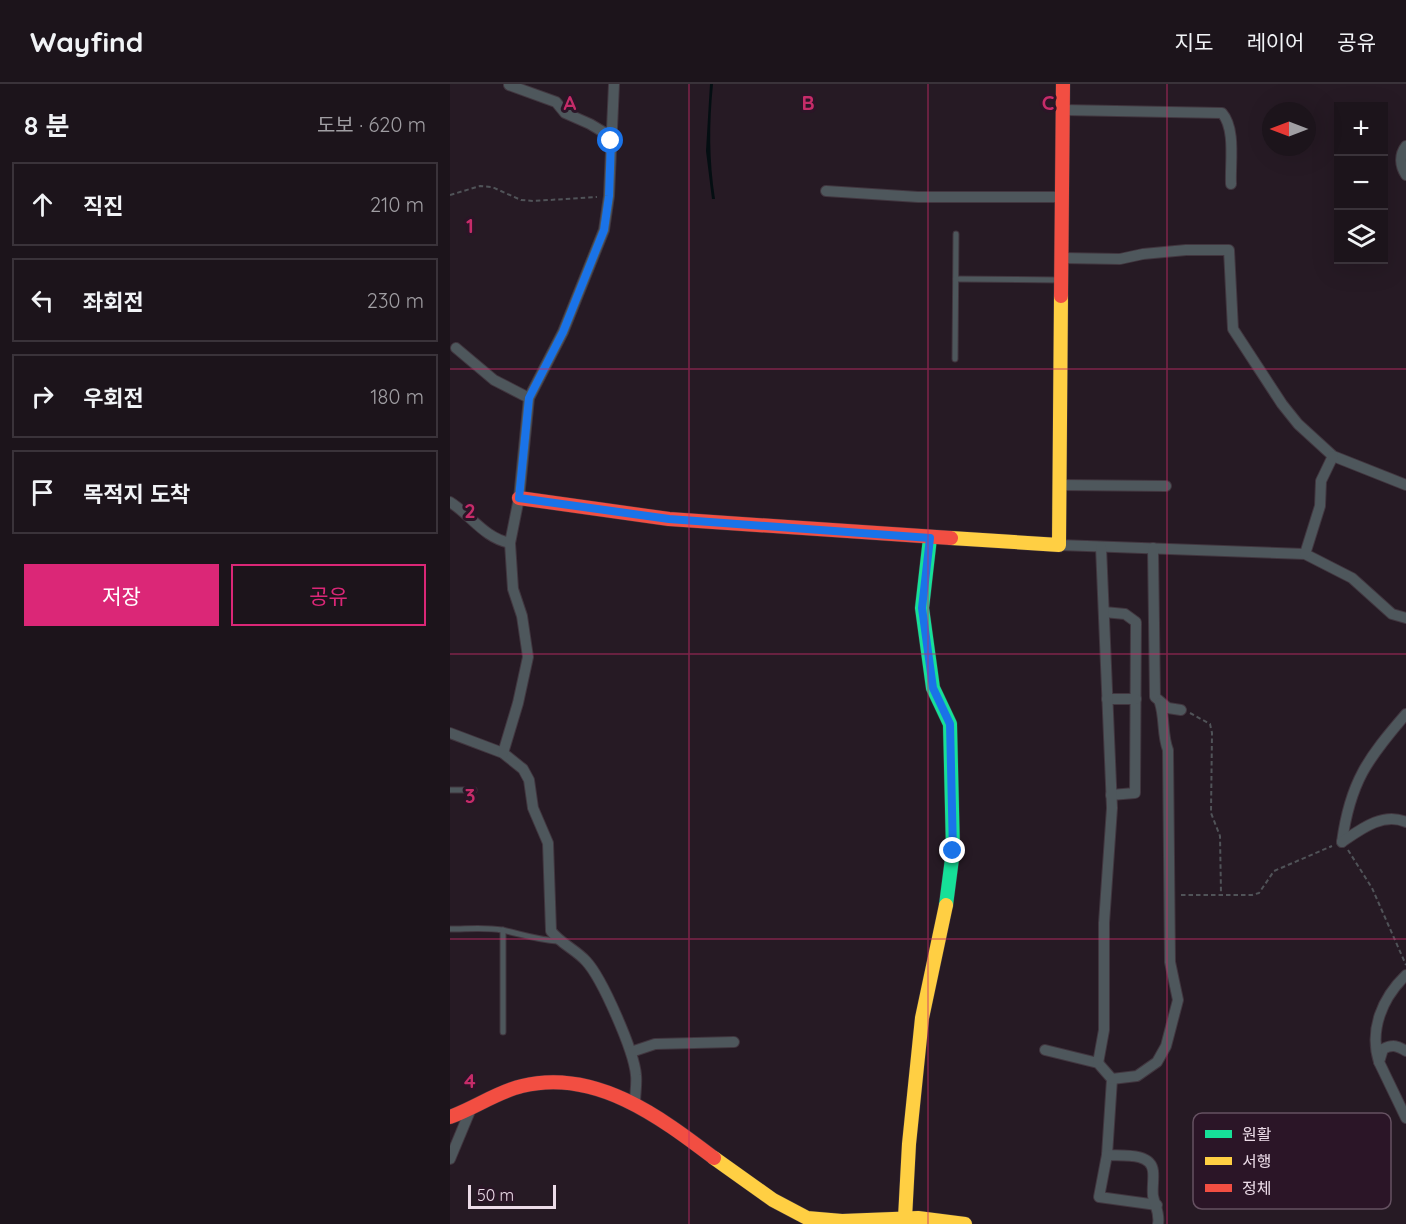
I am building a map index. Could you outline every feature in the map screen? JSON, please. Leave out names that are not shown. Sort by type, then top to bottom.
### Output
[{"type":"street","points":[[502,753],[518,703],[528,657],[522,615],[513,590],[510,543],[519,498],[529,398],[563,332],[604,230],[609,196],[614,84]]},
{"type":"street","points":[[1059,545],[1063,84]]},
{"type":"street","points":[[509,85],[556,102],[565,113],[605,133],[611,141]]},
{"type":"street","points":[[1063,110],[1222,113],[1228,119],[1230,129],[1231,184]]},
{"type":"street","points":[[1406,146],[1401,156],[1401,168],[1406,175]]},
{"type":"street","points":[[826,191],[918,197],[1062,197]]},
{"type":"street","points":[[1062,258],[1120,259],[1143,254],[1186,250],[1229,250],[1233,329],[1282,404],[1298,424],[1333,456],[1406,485]]},
{"type":"street","points":[[456,348],[494,380],[529,398]]},
{"type":"street","points":[[1305,554],[1320,506],[1321,481],[1333,456]]},
{"type":"street","points":[[1059,484],[1166,486]]},
{"type":"street","points":[[519,498],[669,519],[930,538],[1305,554],[1352,578],[1392,614],[1406,618]]},
{"type":"street","points":[[450,502],[461,509],[484,531],[510,543]]},
{"type":"street","points":[[905,1218],[909,1144],[922,1018],[951,880],[953,851],[950,724],[933,688],[922,608],[930,538]]},
{"type":"street","points":[[1098,1063],[1104,1030],[1104,923],[1111,795],[1101,547]]},
{"type":"street","points":[[1153,548],[1155,697],[1168,708],[1181,710]]},
{"type":"street","points":[[1104,612],[1125,614],[1137,622],[1135,793],[1111,795]]},
{"type":"street","points":[[1107,699],[1136,699]]},
{"type":"street","points":[[1112,1079],[1137,1076],[1148,1071],[1157,1062],[1166,1046],[1178,1000],[1170,962],[1168,750],[1164,740],[1163,714],[1160,703]]},
{"type":"street","points":[[1342,842],[1354,785],[1364,767],[1406,714]]},
{"type":"street","points":[[450,733],[502,753],[523,769],[529,780],[533,808],[548,843],[551,931],[558,941],[584,958],[594,971],[631,1052],[636,1074],[635,1103]]},
{"type":"street","points":[[1342,842],[1375,822],[1387,819],[1406,822]]},
{"type":"street","points":[[1406,975],[1396,985],[1379,1015],[1375,1033],[1379,1062],[1406,1118]]},
{"type":"street","points":[[631,1052],[655,1044],[734,1042]]},
{"type":"street","points":[[1379,1062],[1383,1049],[1389,1046],[1398,1046],[1406,1052]]},
{"type":"street","points":[[1044,1050],[1098,1063],[1112,1079],[1107,1155],[1099,1197],[1156,1205]]},
{"type":"street","points":[[450,1117],[470,1111],[506,1090],[543,1083],[592,1089],[635,1103],[778,1203],[807,1218],[838,1223],[905,1218],[965,1224]]},
{"type":"street","points":[[450,1159],[470,1111]]},
{"type":"street","points":[[1107,1155],[1139,1157],[1148,1160],[1153,1168],[1153,1196],[1158,1224]]},
{"type":"lane","points":[[955,360],[956,234]]},
{"type":"lane","points":[[956,279],[1062,280]]},
{"type":"lane","points":[[450,790],[474,790]]},
{"type":"lane","points":[[450,929],[503,930],[526,934],[536,940],[558,941]]},
{"type":"lane","points":[[503,930],[503,1032]]},
{"type":"path","points":[[450,195],[480,186],[533,201],[609,196]]},
{"type":"path","points":[[1181,710],[1210,724],[1212,733],[1211,813],[1220,836],[1221,894]]},
{"type":"path","points":[[1169,894],[1259,893],[1274,871],[1342,842],[1372,888],[1406,965]]},
{"type":"shaded area","points":[[710,84],[713,84],[710,142],[715,199],[712,199],[706,151]]},
{"type":"traffic: fast","points":[[930,538],[922,608],[933,688],[950,724],[953,851],[946,905]]},
{"type":"traffic: slow","points":[[951,538],[1059,545],[1061,296]]},
{"type":"traffic: slow","points":[[905,1218],[909,1144],[922,1018],[946,905]]},
{"type":"traffic: slow","points":[[714,1158],[773,1200],[807,1218],[842,1221],[918,1218],[965,1224]]},
{"type":"traffic: jam","points":[[1061,296],[1063,84]]},
{"type":"traffic: jam","points":[[519,498],[669,519],[951,538]]},
{"type":"traffic: jam","points":[[450,1117],[522,1086],[549,1082],[575,1084],[601,1090],[649,1112],[714,1158]]},
{"type":"route","points":[[611,141],[609,196],[604,230],[563,332],[529,398],[519,498],[669,519],[930,538],[922,608],[933,688],[950,724],[953,851]]}]
